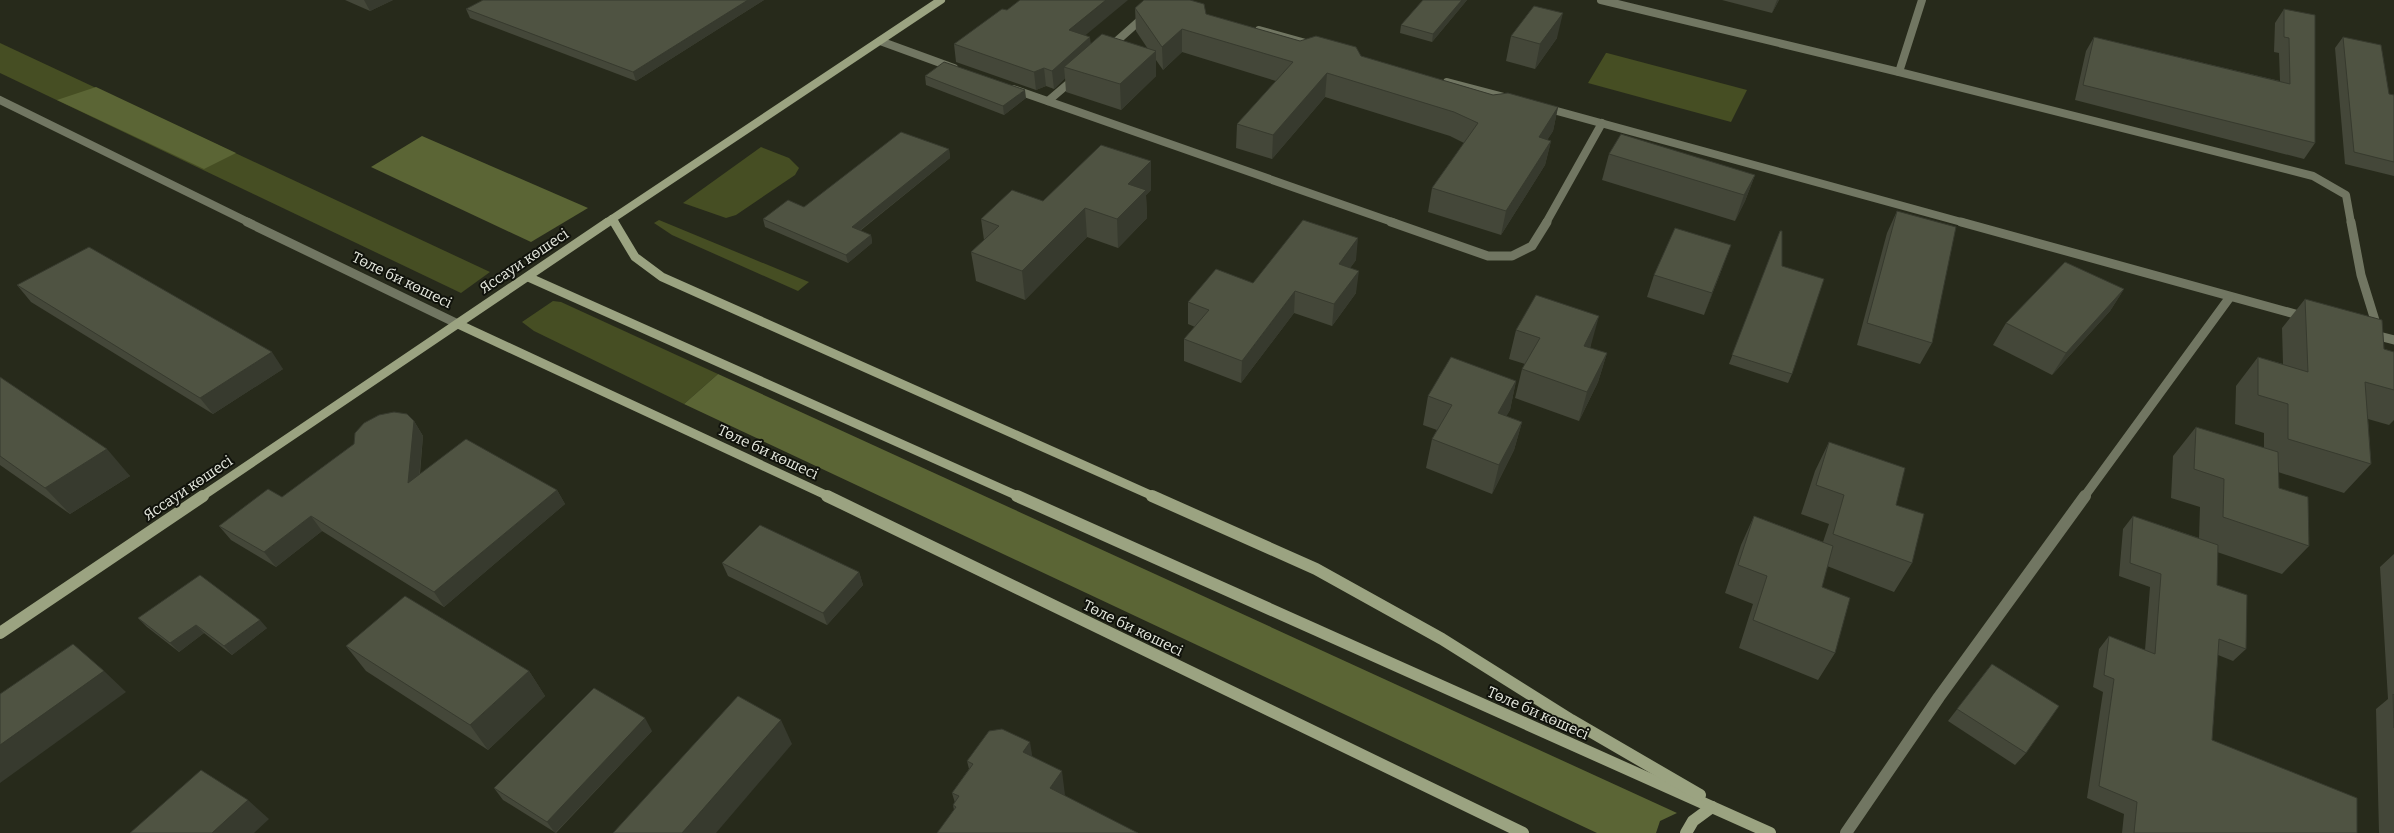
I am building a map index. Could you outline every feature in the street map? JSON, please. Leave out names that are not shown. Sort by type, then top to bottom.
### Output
[{"type":"main road","name":"Яссауи көшесі","points":[[0,632],[941,0]]},
{"type":"main road","points":[[612,220],[635,257],[662,277],[1316,569],[1442,638],[1571,720],[1746,822]]},
{"type":"main road","name":"Төле би көшесі","points":[[528,277],[1770,833]]},
{"type":"main road","name":"Төле би көшесі","points":[[458,324],[799,482],[1523,833]]},
{"type":"main road","points":[[1686,833],[1693,821],[1712,807]]},
{"type":"street","points":[[1601,0],[1899,72],[2314,176],[2346,195],[2362,275],[2380,336]]},
{"type":"street","points":[[1899,72],[1922,0]]},
{"type":"street","points":[[1103,53],[1153,8]]},
{"type":"street","points":[[1245,26],[1321,47]]},
{"type":"street","points":[[880,41],[964,71]]},
{"type":"street","points":[[1048,101],[1082,72]]},
{"type":"street","points":[[1433,78],[1518,101]]},
{"type":"street","points":[[1001,84],[1488,256],[1512,256],[1532,246],[1568,187],[1602,124]]},
{"type":"street","name":"Төле би көшесі","points":[[0,100],[84,143],[458,324]]},
{"type":"street","points":[[1538,106],[2315,319]]},
{"type":"street","points":[[1846,833],[1906,743],[2009,598],[2230,297]]},
{"type":"street","points":[[2362,331],[2394,340]]},
{"type":"green space","points":[[0,43],[490,272],[461,293],[0,73]]},
{"type":"green space","points":[[1606,53],[1747,90],[1731,122],[1588,83]]},
{"type":"green space","points":[[96,87],[236,153],[204,169],[57,100]]},
{"type":"green space","points":[[422,136],[588,208],[531,242],[371,167]]},
{"type":"green space","points":[[761,147],[789,158],[799,168],[795,175],[736,215],[726,218],[683,203]]},
{"type":"green space","points":[[659,220],[809,282],[798,291],[672,235],[654,223]]},
{"type":"green space","points":[[553,301],[561,302],[718,374],[684,404],[534,331],[522,322]]},
{"type":"green space","points":[[718,374],[1677,813],[1660,821],[1656,833],[1597,833],[684,404]]},
{"type":"building","points":[[483,0],[748,0],[633,72],[466,9]]},
{"type":"building","points":[[1020,0],[1106,0],[1069,30],[1090,37],[1052,71],[1044,68],[1034,72],[954,44],[1002,9],[1007,10]]},
{"type":"building","points":[[1144,0],[1190,0],[1204,4],[1206,14],[1300,41],[1316,36],[1356,47],[1361,56],[1493,95],[1508,93],[1558,107],[1539,137],[1551,141],[1506,211],[1432,188],[1478,123],[1454,112],[1327,73],[1273,135],[1237,124],[1293,62],[1182,29],[1162,47],[1135,8]]},
{"type":"building","points":[[1423,0],[1462,0],[1433,34],[1401,25]]},
{"type":"building","points":[[1534,6],[1563,13],[1540,44],[1511,36]]},
{"type":"building","points":[[2284,9],[2315,15],[2315,143],[2083,85],[2094,37],[2290,84],[2289,38],[2284,37]]},
{"type":"building","points":[[1102,34],[1156,51],[1120,84],[1064,67]]},
{"type":"building","points":[[2343,37],[2381,45],[2389,94],[2394,95],[2394,162],[2354,152]]},
{"type":"building","points":[[944,62],[1025,90],[1003,106],[925,76]]},
{"type":"building","points":[[901,132],[949,149],[852,227],[871,235],[846,255],[763,219],[788,200],[804,207]]},
{"type":"building","points":[[1621,134],[1755,175],[1744,195],[1609,154]]},
{"type":"building","points":[[1101,145],[1151,161],[1128,184],[1146,190],[1117,219],[1085,208],[1022,271],[971,252],[999,226],[981,219],[1012,190],[1043,201]]},
{"type":"building","points":[[1897,211],[1956,227],[1932,343],[1867,323]]},
{"type":"building","points":[[1303,220],[1358,238],[1339,264],[1359,271],[1334,304],[1295,291],[1242,361],[1184,339],[1209,310],[1188,302],[1216,269],[1253,283]]},
{"type":"building","points":[[1675,228],[1731,245],[1712,293],[1654,275]]},
{"type":"building","points":[[1780,231],[1782,231],[1782,266],[1824,279],[1792,374],[1732,355]]},
{"type":"building","points":[[89,247],[272,352],[200,398],[17,285]]},
{"type":"building","points":[[2065,262],[2124,289],[2066,353],[2006,323]]},
{"type":"building","points":[[1536,295],[1599,316],[1584,346],[1607,353],[1587,392],[1522,369],[1540,338],[1516,330]]},
{"type":"building","points":[[2305,299],[2382,320],[2384,349],[2394,352],[2394,390],[2365,382],[2371,464],[2288,439],[2288,404],[2258,395],[2258,357],[2308,372]]},
{"type":"building","points":[[1451,357],[1516,381],[1498,413],[1522,422],[1499,465],[1432,439],[1452,405],[1428,396]]},
{"type":"building","points":[[0,377],[107,449],[45,488],[0,456]]},
{"type":"building","points":[[394,412],[407,414],[414,421],[408,483],[466,439],[557,490],[434,592],[311,516],[264,552],[219,526],[268,489],[282,497],[354,444],[355,433],[364,423],[379,415]]},
{"type":"building","points":[[2196,427],[2278,452],[2279,488],[2308,497],[2309,546],[2223,517],[2224,479],[2194,469]]},
{"type":"building","points":[[1829,442],[1905,468],[1896,505],[1924,514],[1912,563],[1833,534],[1844,495],[1816,485]]},
{"type":"building","points":[[1754,516],[1833,546],[1822,587],[1850,598],[1835,653],[1753,620],[1767,576],[1738,565]]},
{"type":"building","points":[[2133,516],[2218,545],[2217,585],[2247,595],[2246,649],[2219,639],[2212,740],[2357,798],[2357,833],[2134,833],[2137,802],[2099,786],[2114,679],[2104,675],[2109,636],[2155,654],[2161,574],[2130,563]]},
{"type":"building","points":[[760,525],[859,572],[823,613],[722,563]]},
{"type":"building","points":[[200,575],[260,620],[224,646],[196,625],[170,643],[138,618]]},
{"type":"building","points":[[405,596],[529,671],[470,725],[346,646]]},
{"type":"building","points":[[73,644],[104,671],[0,745],[0,694]]},
{"type":"building","points":[[1992,664],[2059,706],[2026,753],[1957,709]]},
{"type":"building","points":[[594,688],[645,718],[547,822],[494,788]]},
{"type":"building","points":[[2393,694],[2394,695],[2394,728]]},
{"type":"building","points":[[738,696],[781,720],[682,833],[613,833]]},
{"type":"building","points":[[1002,729],[1030,742],[1023,752],[1062,771],[1050,788],[1138,833],[937,833],[956,807],[953,805],[959,796],[952,793],[973,764],[967,761],[989,731]]},
{"type":"building","points":[[201,770],[248,800],[212,833],[130,833]]}]
